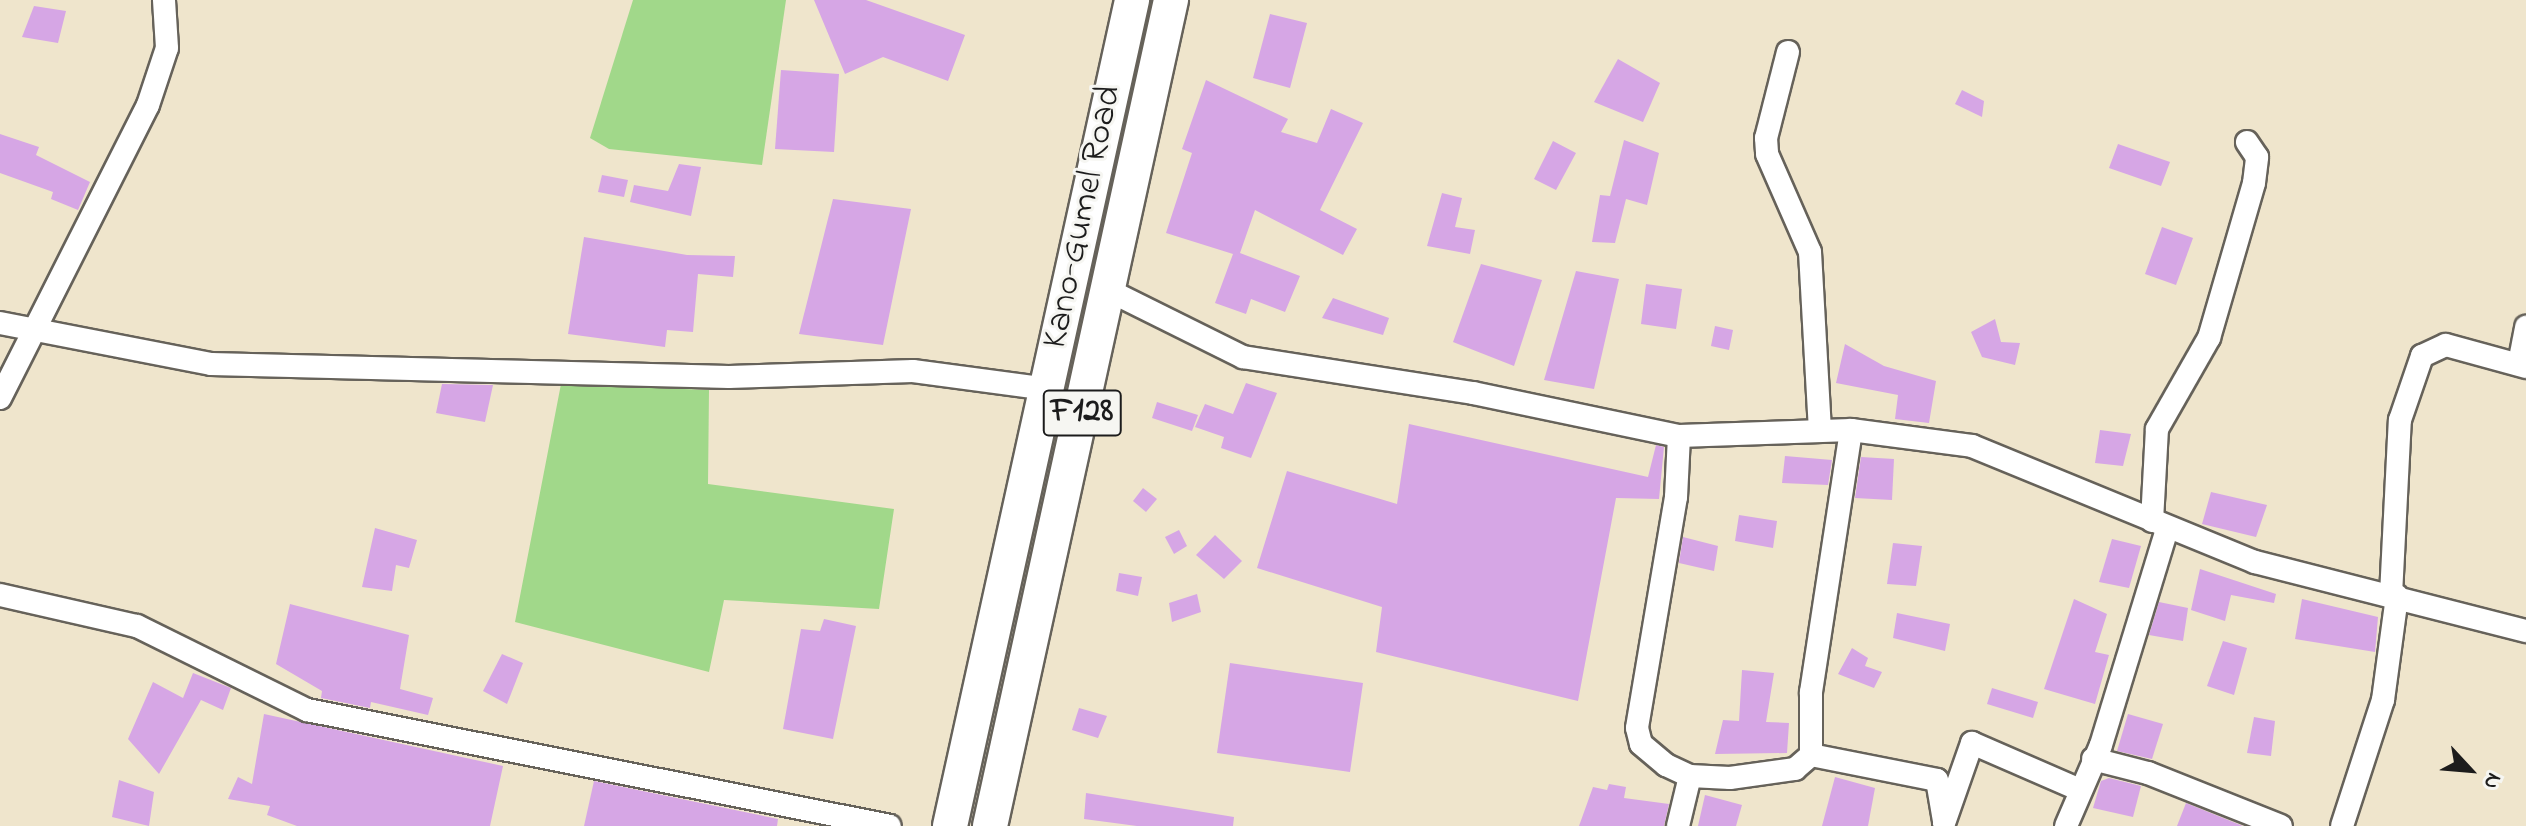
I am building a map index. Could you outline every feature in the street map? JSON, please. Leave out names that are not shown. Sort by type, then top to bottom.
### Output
[{"type":"main road","name":"Kano-Gumel Road","points":[[950,826],[1132,0]]},
{"type":"main road","name":"Kano-Gumel Road","points":[[990,826],[1171,0]]},
{"type":"street","points":[[0,398],[38,331],[92,210],[152,94],[167,48],[164,0]]},
{"type":"street","points":[[1788,52],[1766,138],[1767,154],[1810,252],[1820,429]]},
{"type":"street","points":[[2066,826],[2078,789],[2093,759],[2159,525],[2157,429],[2209,338],[2254,183],[2257,157],[2247,142]]},
{"type":"street","points":[[1108,290],[1243,357],[1473,393],[1679,436],[1851,430],[1972,446],[2255,562],[2526,631]]},
{"type":"street","points":[[0,323],[211,364],[729,377],[913,371],[1048,389]]},
{"type":"street","points":[[2342,826],[2383,700],[2394,595],[2395,468],[2400,420],[2416,366],[2429,350],[2446,345],[2522,366],[2526,327]]},
{"type":"street","points":[[1679,436],[1676,497],[1637,723],[1645,749],[1690,776],[1780,773],[1795,769],[1811,755],[1811,692],[1851,430]]},
{"type":"street","points":[[0,595],[137,626],[307,710],[890,826]]},
{"type":"street","points":[[1949,824],[1972,743],[2078,789]]},
{"type":"street","points":[[1811,755],[1937,780],[1949,824]]},
{"type":"street","points":[[2093,759],[2148,773],[2281,826]]},
{"type":"street","points":[[1678,826],[1690,776]]},
{"type":"green space","points":[[633,0],[786,0],[762,165],[609,149],[590,138]]},
{"type":"green space","points":[[561,384],[709,390],[708,484],[894,509],[879,609],[724,600],[709,672],[515,622]]},
{"type":"building","points":[[814,0],[866,0],[965,35],[948,81],[883,57],[845,74]]},
{"type":"building","points":[[34,6],[66,11],[58,43],[22,37]]},
{"type":"building","points":[[1270,14],[1307,23],[1290,88],[1253,78]]},
{"type":"building","points":[[1618,59],[1660,83],[1643,122],[1594,102]]},
{"type":"building","points":[[781,70],[839,74],[834,152],[775,149]]},
{"type":"building","points":[[1206,80],[1288,119],[1281,132],[1317,143],[1331,109],[1363,123],[1320,210],[1357,229],[1343,255],[1255,210],[1240,253],[1300,276],[1285,312],[1251,299],[1246,314],[1215,303],[1233,254],[1166,233],[1192,153],[1182,149]]},
{"type":"building","points":[[1962,90],[1984,101],[1982,117],[1955,104]]},
{"type":"building","points":[[0,134],[39,147],[36,155],[90,182],[78,210],[51,199],[53,192],[0,173]]},
{"type":"building","points":[[1624,140],[1659,153],[1647,205],[1626,199],[1615,243],[1592,242],[1600,195],[1610,196]]},
{"type":"building","points":[[1553,141],[1576,153],[1556,190],[1534,179]]},
{"type":"building","points":[[2118,144],[2170,162],[2161,186],[2109,168]]},
{"type":"building","points":[[679,164],[701,167],[691,216],[630,202],[634,185],[668,191]]},
{"type":"building","points":[[602,175],[628,180],[624,197],[598,192]]},
{"type":"building","points":[[1442,193],[1462,198],[1455,227],[1475,230],[1470,254],[1427,246]]},
{"type":"building","points":[[833,199],[911,209],[883,345],[799,334]]},
{"type":"building","points":[[2162,227],[2193,238],[2176,285],[2145,274]]},
{"type":"building","points":[[584,237],[687,255],[735,256],[733,277],[698,274],[693,332],[667,330],[665,347],[568,334]]},
{"type":"building","points":[[1481,264],[1542,280],[1514,366],[1453,342]]},
{"type":"building","points":[[1576,271],[1619,279],[1594,389],[1544,380]]},
{"type":"building","points":[[1646,284],[1682,289],[1676,329],[1641,324]]},
{"type":"building","points":[[1333,298],[1389,318],[1383,335],[1322,318]]},
{"type":"building","points":[[1995,319],[2001,342],[2020,343],[2015,365],[1982,357],[1971,332]]},
{"type":"building","points":[[1715,326],[1733,330],[1729,350],[1711,346]]},
{"type":"building","points":[[1845,344],[1884,366],[1936,381],[1929,423],[1895,419],[1898,395],[1836,383]]},
{"type":"building","points":[[1246,383],[1277,393],[1251,458],[1221,448],[1224,437],[1195,427],[1205,404],[1233,414]]},
{"type":"building","points":[[442,384],[493,385],[485,422],[436,413]]},
{"type":"building","points":[[1157,402],[1198,415],[1192,431],[1152,418]]},
{"type":"building","points":[[1409,424],[1648,477],[1656,445],[1664,447],[1659,499],[1616,498],[1578,701],[1376,652],[1382,607],[1257,568],[1287,471],[1397,504]]},
{"type":"building","points":[[2100,430],[2131,434],[2123,466],[2095,463]]},
{"type":"building","points":[[1785,456],[1832,460],[1828,485],[1782,483]]},
{"type":"building","points":[[1861,457],[1894,459],[1892,500],[1855,498]]},
{"type":"building","points":[[1143,488],[1157,499],[1146,512],[1133,501]]},
{"type":"building","points":[[2211,492],[2267,505],[2256,537],[2202,524]]},
{"type":"building","points":[[1739,515],[1777,521],[1773,548],[1735,541]]},
{"type":"building","points":[[375,528],[417,540],[409,568],[396,565],[392,591],[362,587]]},
{"type":"building","points":[[1179,530],[1187,546],[1174,554],[1165,537]]},
{"type":"building","points":[[1215,535],[1242,561],[1224,579],[1196,555]]},
{"type":"building","points":[[1683,537],[1718,546],[1714,571],[1679,563]]},
{"type":"building","points":[[2112,539],[2141,546],[2129,588],[2099,582]]},
{"type":"building","points":[[1893,543],[1922,546],[1916,586],[1887,584]]},
{"type":"building","points":[[2200,569],[2276,594],[2274,603],[2231,595],[2225,621],[2191,610]]},
{"type":"building","points":[[1119,573],[1142,577],[1138,596],[1116,591]]},
{"type":"building","points":[[1197,594],[1201,612],[1172,622],[1169,603]]},
{"type":"building","points":[[2074,599],[2107,614],[2095,652],[2109,655],[2095,704],[2044,689]]},
{"type":"building","points":[[2302,599],[2378,617],[2375,652],[2295,639]]},
{"type":"building","points":[[2159,602],[2188,608],[2183,641],[2149,635]]},
{"type":"building","points":[[290,604],[409,635],[400,689],[433,698],[428,715],[371,702],[370,708],[321,698],[322,691],[276,664]]},
{"type":"building","points":[[1897,613],[1950,624],[1945,651],[1893,638]]},
{"type":"building","points":[[824,619],[856,626],[833,739],[783,729],[801,629],[820,631]]},
{"type":"building","points":[[2223,641],[2247,648],[2234,695],[2207,686]]},
{"type":"building","points":[[1852,648],[1868,658],[1865,666],[1882,672],[1874,688],[1838,674]]},
{"type":"building","points":[[502,654],[523,663],[507,704],[483,691]]},
{"type":"building","points":[[1230,663],[1363,683],[1350,772],[1217,753]]},
{"type":"building","points":[[1742,670],[1774,673],[1766,722],[1789,723],[1787,753],[1715,754],[1723,720],[1739,721]]},
{"type":"building","points":[[193,673],[231,688],[223,710],[201,700],[159,774],[128,739],[153,682],[183,698]]},
{"type":"building","points":[[1992,688],[2038,702],[2033,718],[1987,704]]},
{"type":"building","points":[[1079,708],[1107,716],[1098,738],[1072,730]]},
{"type":"building","points":[[264,714],[503,766],[490,826],[297,826],[267,815],[270,806],[228,799],[238,777],[252,784]]},
{"type":"building","points":[[2128,714],[2163,724],[2152,759],[2117,751]]},
{"type":"building","points":[[2254,717],[2275,721],[2271,756],[2247,753]]},
{"type":"building","points":[[1835,777],[1875,788],[1868,826],[1822,826]]},
{"type":"building","points":[[2109,778],[2141,786],[2133,817],[2093,808],[2101,781]]},
{"type":"building","points":[[119,780],[154,792],[149,826],[112,817]]},
{"type":"building","points":[[594,781],[778,819],[777,826],[584,826]]},
{"type":"building","points":[[1609,784],[1626,787],[1624,798],[1669,804],[1664,826],[1579,826],[1593,787],[1607,790]]},
{"type":"building","points":[[1086,793],[1234,817],[1233,826],[1137,826],[1084,819]]},
{"type":"building","points":[[1705,795],[1742,805],[1736,826],[1698,826]]},
{"type":"building","points":[[2186,803],[2243,826],[2177,826]]}]
